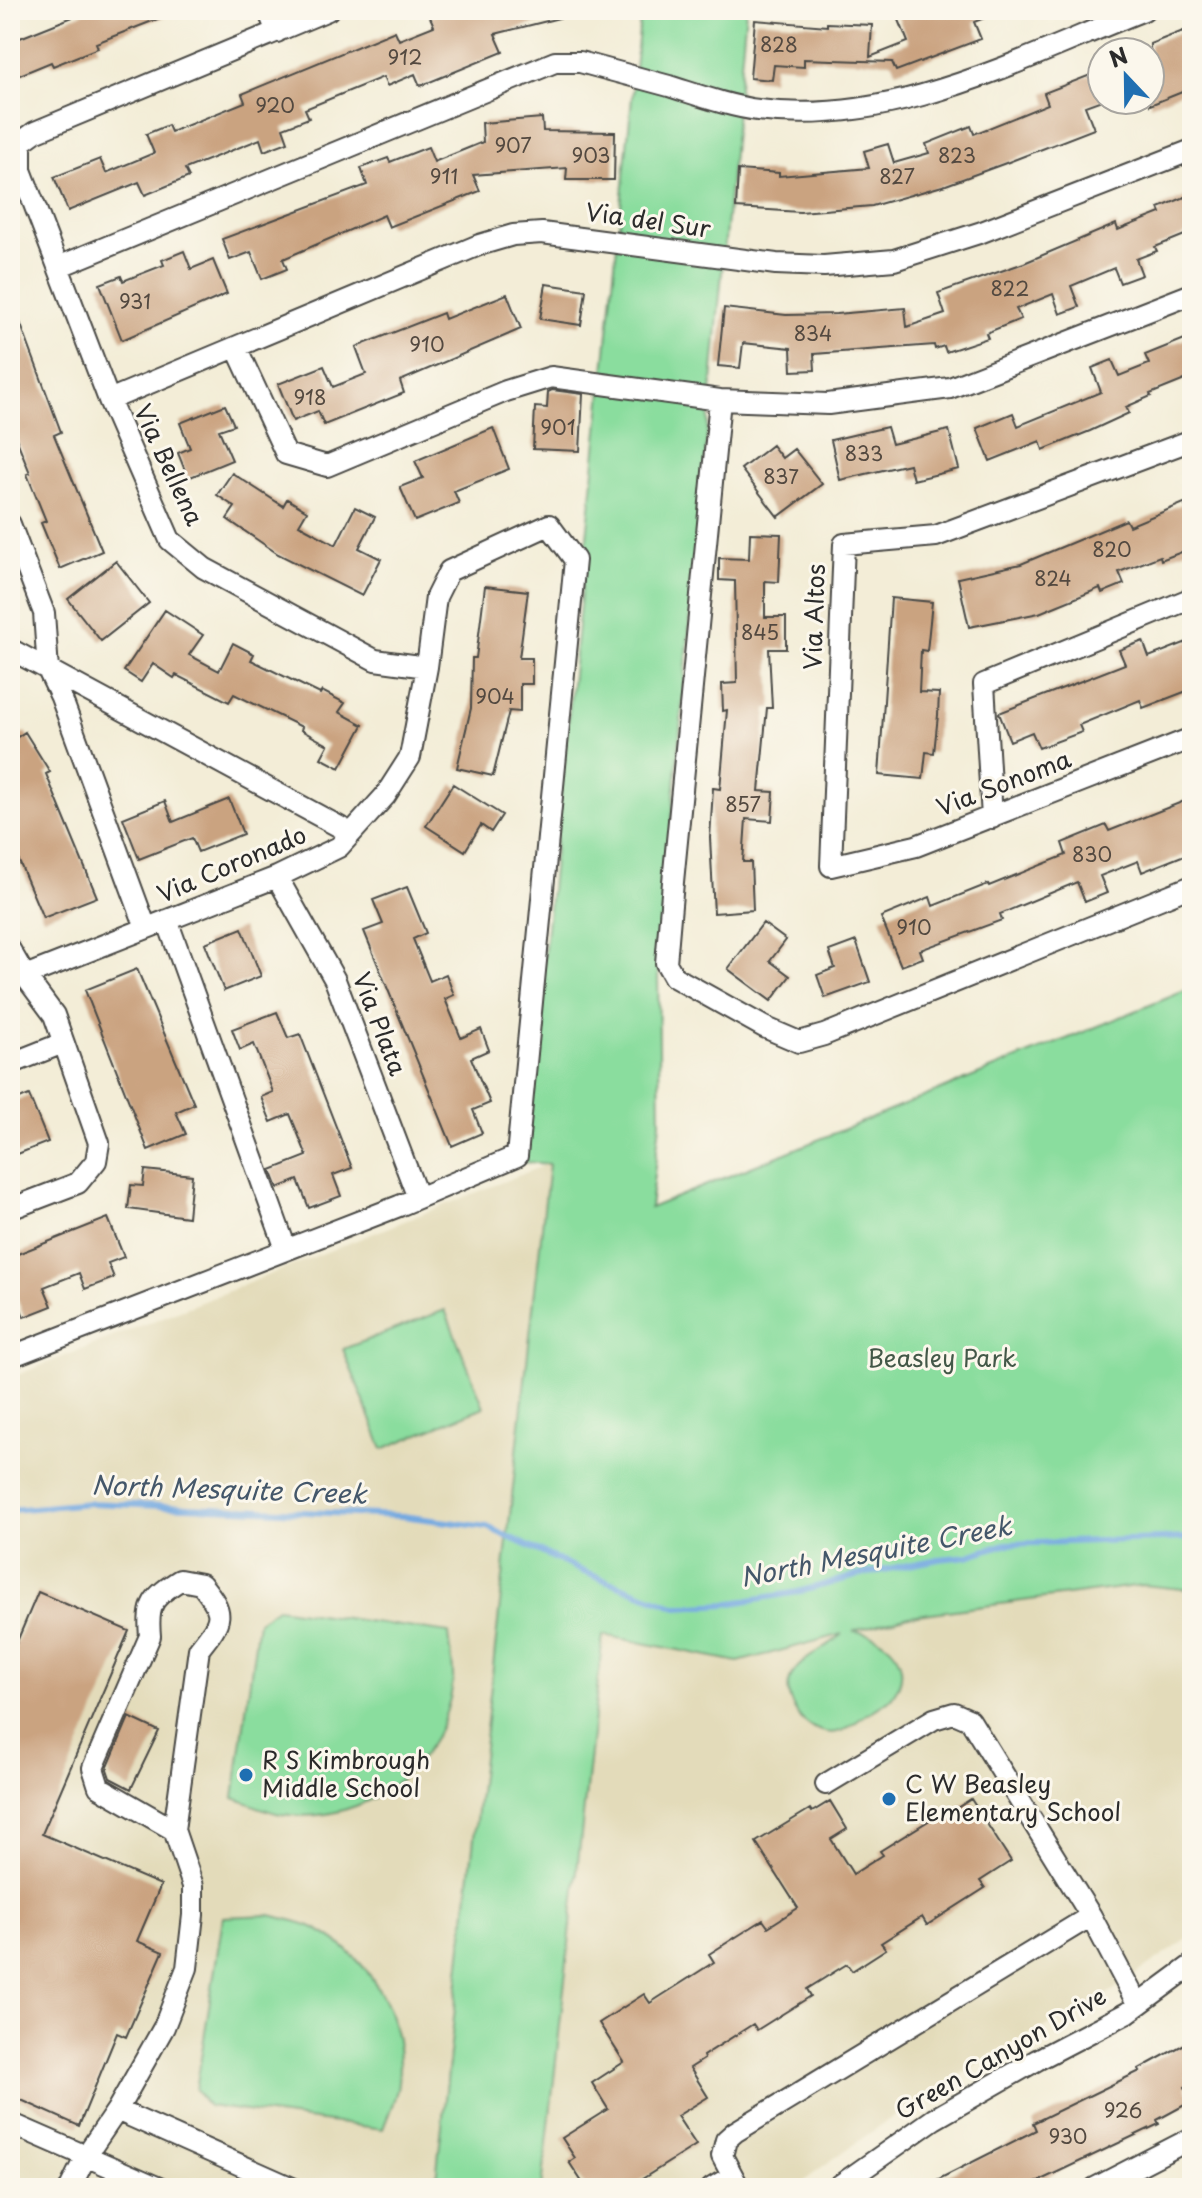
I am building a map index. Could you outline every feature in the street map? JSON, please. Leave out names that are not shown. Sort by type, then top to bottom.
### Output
[{"type":"street","points":[[268,10],[277,32],[328,10]]},
{"type":"street","points":[[58,267],[555,62],[580,62],[730,105],[760,110],[844,112],[937,91],[1144,10]]},
{"type":"street","name":"Via Bellena","points":[[277,32],[35,132],[21,142],[21,170],[109,400],[170,540],[204,568],[375,660],[427,667]]},
{"type":"street","name":"Via del Sur","points":[[109,400],[237,349],[479,245],[513,235],[542,233],[776,264],[824,266],[894,260],[982,232],[1192,150]]},
{"type":"street","points":[[237,349],[286,454],[327,466],[506,391],[551,377],[720,400],[828,404],[950,388],[1192,294]]},
{"type":"street","points":[[720,400],[666,963],[674,977],[764,1027],[799,1042],[824,1035],[1192,886]]},
{"type":"street","name":"Via Altos","points":[[831,866],[844,544],[936,536],[1192,440]]},
{"type":"street","points":[[10,524],[44,613],[48,670],[61,697],[146,928]]},
{"type":"street","name":"Via Coronado","points":[[25,976],[277,877],[339,847],[385,796],[410,757],[436,597],[449,571],[549,525],[575,560],[517,1156],[418,1198]]},
{"type":"street","points":[[992,818],[984,684],[1192,598]]},
{"type":"street","points":[[10,649],[351,833]]},
{"type":"street","name":"Via Sonoma","points":[[831,866],[916,846],[1192,738]]},
{"type":"street","name":"Via Plata","points":[[277,877],[335,980],[418,1198]]},
{"type":"street","points":[[167,920],[286,1249]]},
{"type":"street","points":[[10,950],[54,1015],[99,1143],[96,1161],[78,1183],[10,1209]]},
{"type":"street","points":[[10,1064],[63,1043]]},
{"type":"street","points":[[10,1357],[418,1198]]},
{"type":"street","points":[[70,2188],[87,2154],[117,2110],[164,2027],[187,1968],[193,1886],[174,1830],[199,1649],[218,1625],[218,1604],[201,1584],[180,1580],[157,1595],[148,1613],[150,1636],[93,1768],[99,1787],[174,1830]]},
{"type":"street","points":[[826,1784],[934,1719],[954,1713],[970,1720],[1091,1916],[1138,2005]]},
{"type":"street","points":[[712,2188],[736,2182],[725,2165],[722,2149],[735,2132],[1091,1916]]},
{"type":"street","name":"Green Canyon Drive","points":[[836,2188],[934,2119],[1138,2005],[1192,1965]]},
{"type":"street","points":[[117,2110],[292,2188]]},
{"type":"street","points":[[10,2123],[159,2188]]},
{"type":"street","points":[[1095,2188],[1192,2138]]},
{"type":"shaded area","name":"R S Kimbrough Middle School","points":[[550,1163],[435,2188],[49,2188],[10,2172],[10,1378]]},
{"type":"shaded area","name":"C W Beasley Elementary School","points":[[1144,1585],[1192,1590],[1192,1936],[1097,2001],[1000,2050],[908,2106],[797,2188],[542,2188],[603,1635],[738,1662],[909,1616]]},
{"type":"green space","name":"Beasley Park","points":[[641,10],[746,10],[658,972],[660,1123],[650,1208],[1192,988],[1192,1590],[1143,1585],[909,1616],[853,1631],[876,1638],[894,1652],[900,1662],[899,1684],[890,1700],[848,1728],[834,1732],[821,1731],[803,1720],[789,1695],[789,1683],[801,1664],[843,1634],[738,1662],[603,1635],[542,2188],[435,2188],[549,1164],[523,1162]]},
{"type":"green space","points":[[445,1310],[484,1407],[383,1449],[343,1349]]},
{"type":"green space","points":[[277,1608],[449,1633],[453,1682],[446,1712],[434,1740],[416,1764],[394,1784],[369,1800],[341,1811],[312,1816],[275,1813],[234,1798],[258,1621]]},
{"type":"green space","points":[[270,1915],[317,1929],[337,1942],[369,1974],[381,1994],[390,2014],[399,2059],[396,2094],[383,2129],[208,2106],[196,2090],[223,1917]]},
{"type":"building","points":[[90,10],[178,11],[96,43],[98,48],[53,66],[51,62],[10,79],[10,42]]},
{"type":"building","points":[[446,10],[566,10],[567,16],[495,34],[503,52],[420,86],[415,74],[387,86],[383,77],[305,109],[309,118],[283,128],[288,142],[264,151],[260,139],[185,169],[189,177],[145,195],[139,182],[68,211],[54,177],[100,159],[106,173],[154,153],[146,134],[168,125],[171,132],[245,102],[242,94],[395,31],[399,40],[434,26],[430,17]]},
{"type":"building","points":[[895,10],[1002,11],[974,22],[981,39],[896,71],[892,62],[804,59],[804,67],[774,65],[772,80],[750,78],[755,20],[827,26],[827,23],[872,25],[870,57],[908,42]]},
{"type":"building","points":[[1183,31],[1192,54],[1192,88],[1166,99],[1166,38]]},
{"type":"building","points":[[1086,77],[1086,116],[1089,116],[1094,129],[946,185],[872,206],[800,212],[736,208],[738,170],[779,173],[779,176],[869,168],[864,151],[888,144],[894,163],[929,153],[926,144],[971,126],[974,134],[1048,104],[1044,93]]},
{"type":"building","points":[[542,118],[543,131],[615,132],[614,180],[566,180],[567,168],[473,175],[480,191],[389,227],[384,215],[283,259],[287,269],[262,279],[251,252],[230,260],[222,239],[367,185],[361,168],[388,158],[390,162],[428,147],[434,162],[483,142],[482,123]]},
{"type":"building","points":[[1192,194],[1192,232],[1155,247],[1157,251],[1136,259],[1142,275],[1120,283],[1114,268],[1071,286],[1079,307],[1060,314],[1053,294],[1016,309],[1021,319],[986,333],[988,338],[946,352],[944,346],[935,349],[934,345],[814,354],[815,370],[792,371],[791,348],[743,343],[740,368],[718,366],[724,308],[786,315],[905,308],[907,327],[945,314],[938,293],[1024,263],[1116,224],[1118,230],[1161,213],[1159,208]]},
{"type":"building","points":[[184,251],[191,269],[213,260],[227,294],[122,340],[100,284],[121,276],[123,281],[164,265],[162,260]]},
{"type":"building","points":[[546,284],[586,290],[581,325],[540,319]]},
{"type":"building","points":[[507,294],[521,329],[400,381],[404,393],[324,425],[318,411],[293,421],[278,384],[324,366],[333,387],[366,374],[356,347],[443,313],[445,319]]},
{"type":"building","points":[[11,298],[61,432],[54,435],[102,551],[60,569],[41,523],[46,521],[10,423]]},
{"type":"building","points":[[1192,336],[1192,377],[1150,394],[1126,407],[1129,413],[1090,431],[1043,450],[1040,441],[990,461],[977,428],[1013,413],[1018,426],[1101,392],[1092,368],[1112,360],[1119,376],[1149,364],[1145,355]]},
{"type":"building","points":[[548,392],[583,394],[580,451],[533,449],[535,407],[547,408]]},
{"type":"building","points":[[225,405],[234,425],[219,430],[232,460],[188,478],[178,453],[190,448],[180,423]]},
{"type":"building","points":[[887,427],[892,444],[949,430],[959,469],[913,480],[909,464],[840,480],[831,440]]},
{"type":"building","points":[[493,428],[509,469],[454,491],[459,503],[415,521],[400,487],[423,478],[415,461]]},
{"type":"building","points":[[772,445],[782,458],[794,449],[822,484],[778,517],[741,469]]},
{"type":"building","points":[[232,473],[283,506],[287,499],[307,511],[299,525],[336,545],[355,507],[375,517],[359,548],[381,559],[362,596],[278,554],[227,519],[235,507],[217,495]]},
{"type":"building","points":[[1184,503],[1192,523],[1192,548],[1119,572],[1124,584],[1102,593],[1100,588],[1039,613],[969,627],[958,578],[1021,564],[1126,520],[1129,526]]},
{"type":"building","points":[[750,533],[781,534],[779,582],[765,581],[765,617],[786,617],[786,649],[769,649],[772,708],[767,708],[759,791],[774,792],[772,821],[746,819],[743,862],[751,862],[753,910],[714,913],[710,838],[713,788],[720,789],[727,710],[723,711],[722,684],[737,683],[735,581],[719,580],[719,558],[749,559]]},
{"type":"building","points":[[116,561],[149,603],[101,641],[68,599]]},
{"type":"building","points":[[485,586],[528,591],[519,658],[532,658],[532,684],[520,684],[520,712],[509,711],[493,776],[457,768],[471,708],[472,658],[476,658]]},
{"type":"building","points":[[891,598],[932,602],[927,651],[921,650],[919,692],[939,693],[938,715],[934,753],[926,752],[923,779],[879,775]]},
{"type":"building","points":[[165,610],[203,635],[189,655],[219,671],[233,643],[254,654],[251,660],[345,703],[339,712],[363,725],[340,768],[321,758],[328,745],[301,730],[302,727],[234,694],[229,702],[176,675],[174,678],[153,664],[141,682],[124,671]]},
{"type":"building","points":[[1192,640],[1192,689],[1143,708],[1140,700],[1079,725],[1082,732],[1039,748],[1032,732],[1010,741],[999,713],[1125,664],[1119,650],[1143,641],[1149,657]]},
{"type":"building","points":[[25,732],[50,772],[46,774],[97,897],[43,918],[10,840],[10,742]]},
{"type":"building","points":[[453,784],[502,815],[491,832],[481,825],[465,851],[426,826]]},
{"type":"building","points":[[1192,798],[1192,852],[1142,872],[1138,861],[1100,876],[1107,893],[1085,902],[1077,882],[1000,914],[1002,920],[920,950],[923,958],[901,966],[881,917],[930,897],[933,906],[989,886],[1066,855],[1062,843],[1106,825],[1109,831]]},
{"type":"building","points":[[229,799],[243,834],[198,852],[192,838],[139,859],[123,818],[165,801],[173,822]]},
{"type":"building","points":[[407,887],[426,933],[413,939],[430,981],[446,974],[454,995],[445,999],[461,1038],[481,1029],[489,1050],[471,1058],[490,1103],[473,1110],[482,1133],[452,1146],[364,931],[383,924],[373,900]]},
{"type":"building","points":[[763,923],[786,940],[770,961],[790,976],[771,1001],[728,969]]},
{"type":"building","points":[[242,928],[261,976],[224,991],[205,943]]},
{"type":"building","points":[[856,941],[870,982],[825,998],[817,975],[835,968],[829,951]]},
{"type":"building","points":[[137,969],[194,1104],[176,1112],[186,1134],[148,1150],[85,990]]},
{"type":"building","points":[[277,1012],[288,1038],[300,1034],[352,1168],[333,1175],[341,1196],[309,1208],[298,1180],[278,1188],[271,1170],[307,1156],[290,1114],[271,1122],[261,1097],[273,1092],[254,1044],[240,1050],[232,1029]]},
{"type":"building","points":[[29,1095],[48,1142],[10,1157],[10,1103]]},
{"type":"building","points":[[145,1170],[192,1175],[188,1217],[128,1209],[131,1185],[143,1186]]},
{"type":"building","points":[[108,1218],[124,1257],[108,1263],[114,1278],[85,1289],[79,1273],[44,1287],[52,1306],[24,1317],[10,1281],[10,1257]]},
{"type":"building","points":[[38,1592],[129,1631],[42,1834],[161,1885],[137,1941],[163,1952],[126,2037],[117,2033],[79,2126],[10,2095],[10,1658]]},
{"type":"building","points":[[129,1717],[159,1731],[131,1789],[110,1778],[107,1769]]},
{"type":"building","points":[[971,1799],[1011,1861],[980,1881],[985,1888],[927,1925],[922,1917],[881,1943],[886,1949],[852,1971],[847,1964],[807,1989],[811,1996],[757,2030],[753,2024],[703,2056],[704,2059],[690,2068],[708,2097],[677,2116],[696,2145],[639,2181],[644,2188],[586,2188],[569,2162],[575,2158],[562,2138],[608,2109],[592,2083],[624,2062],[599,2023],[644,1994],[650,2003],[714,1962],[709,1954],[763,1920],[768,1927],[798,1908],[756,1842],[810,1809],[812,1812],[830,1801],[847,1829],[831,1839],[853,1874],[883,1855],[880,1851],[938,1815],[940,1819]]},
{"type":"building","points":[[1192,2040],[1192,2083],[1185,2087],[1192,2101],[1157,2120],[1159,2124],[1024,2188],[921,2188],[1036,2130],[1033,2123],[1140,2071]]},
{"type":"waterway","name":"North Mesquite Creek","points":[[10,1510],[90,1503],[402,1516],[487,1527],[586,1573],[677,1607],[726,1604],[798,1592],[863,1574],[968,1556],[1005,1544],[1192,1538]]},
{"type":"place","name":"R S Kimbrough Middle School","points":[[246,1775]]},
{"type":"place","name":"C W Beasley Elementary School","points":[[889,1799]]}]
